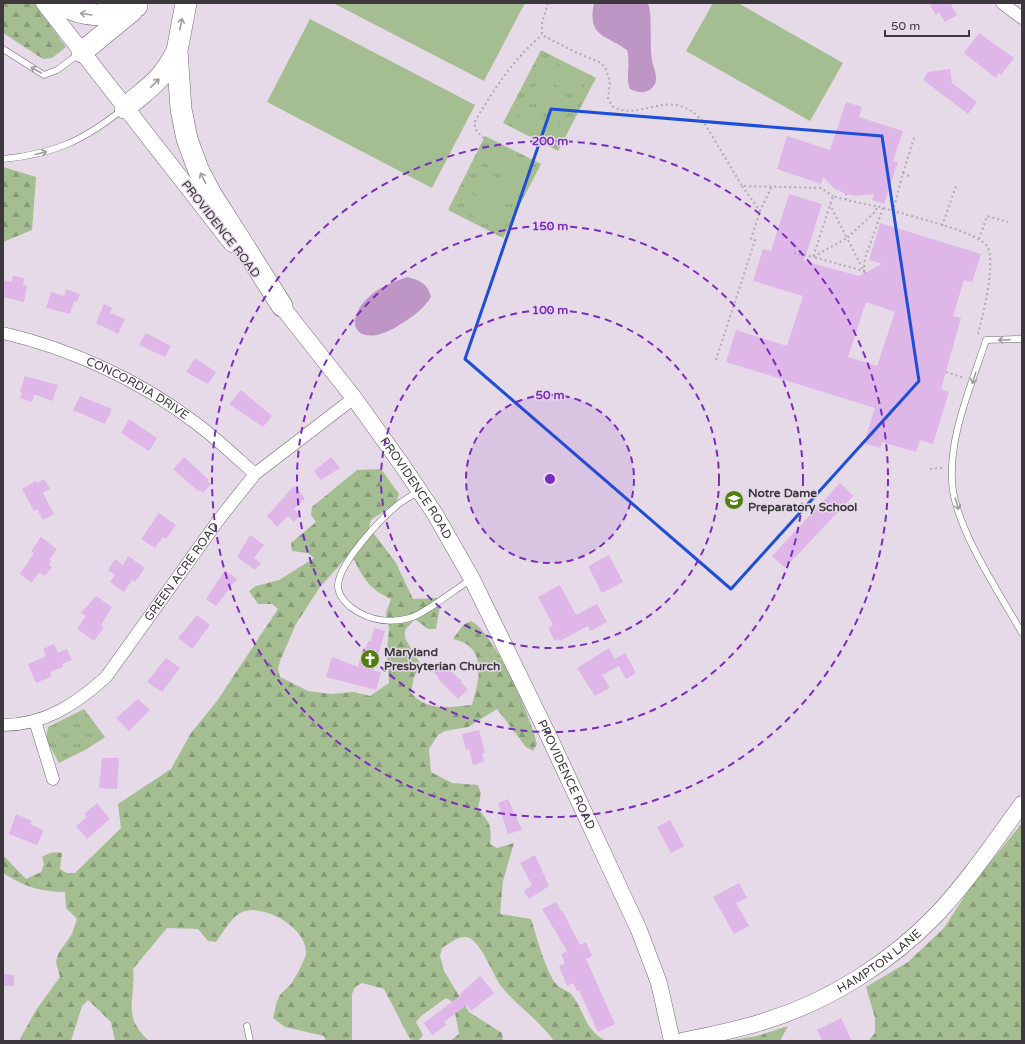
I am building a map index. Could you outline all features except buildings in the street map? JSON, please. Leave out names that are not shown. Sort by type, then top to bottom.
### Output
[{"type":"highway","points":[[59,3],[73,12],[101,16],[116,13],[139,5]]},
{"type":"highway","points":[[186,3],[177,51],[181,109],[188,139],[198,169],[211,194],[282,306]]},
{"type":"highway","points":[[82,52],[139,5]]},
{"type":"highway","points":[[125,108],[157,83],[177,51]]},
{"type":"street","name":"PROVIDENCE ROAD","points":[[44,3],[354,398],[420,491],[472,579],[550,739],[639,930],[659,983],[672,1041]]},
{"type":"street","points":[[1002,3],[1022,18]]},
{"type":"street","name":"CONCORDIA DRIVE","points":[[3,333],[62,351],[134,383],[165,401],[198,424],[255,474]]},
{"type":"street","name":"GREEN ACRE ROAD","points":[[3,725],[35,721],[68,708],[88,694],[106,677],[220,518],[255,474],[354,398]]},
{"type":"street","points":[[35,721],[53,779]]},
{"type":"street","name":"HAMPTON LANE","points":[[682,1041],[745,1027],[787,1014],[817,1000],[867,972],[903,945],[936,915],[969,875],[1022,804]]},
{"type":"lane","points":[[3,49],[44,75],[57,70],[82,52]]},
{"type":"lane","points":[[3,159],[36,154],[69,144],[97,129],[125,108]]},
{"type":"lane","points":[[1022,339],[986,340],[960,421],[955,446],[952,475],[953,492],[963,525],[1022,633]]},
{"type":"lane","points":[[420,491],[400,503],[351,554],[341,572],[338,587],[342,598],[351,608],[365,616],[378,620],[394,621],[412,617],[472,579]]},
{"type":"lane","points":[[247,1026],[250,1041]]},
{"type":"path","points":[[542,35],[542,23],[548,3]]},
{"type":"path","points":[[484,138],[477,132],[474,123],[491,93],[528,46],[542,35]]},
{"type":"path","points":[[542,35],[575,52],[600,62],[604,67],[610,81],[609,102],[618,110],[632,110],[671,105],[683,106],[691,110],[705,124],[742,186],[760,211]]},
{"type":"path","points":[[893,211],[915,134]]},
{"type":"path","points":[[903,173],[910,176]]},
{"type":"path","points":[[742,186],[821,188],[833,196],[878,206],[979,239],[987,247],[990,257],[989,281],[976,340]]},
{"type":"path","points":[[716,360],[755,240],[751,239],[760,211],[772,186]]},
{"type":"path","points":[[942,226],[956,186]]},
{"type":"path","points":[[846,194],[846,200]]},
{"type":"path","points":[[813,257],[833,196]]},
{"type":"path","points":[[830,204],[858,263],[865,272]]},
{"type":"path","points":[[813,257],[847,238],[874,213],[878,206]]},
{"type":"path","points":[[865,272],[865,258],[883,208]]},
{"type":"path","points":[[979,239],[987,216],[1008,222]]},
{"type":"path","points":[[794,253],[865,272]]},
{"type":"path","points":[[946,372],[964,378]]},
{"type":"path","points":[[962,385],[966,372]]},
{"type":"path","points":[[930,469],[941,468],[947,464]]},
{"type":"highlighted area","points":[[551,109],[882,136],[919,381],[731,589],[465,359]]},
{"type":"green space","points":[[3,3],[34,3],[66,47],[52,58],[43,59],[3,33]]},
{"type":"green space","points":[[333,3],[525,3],[484,81]]},
{"type":"green space","points":[[713,3],[738,3],[843,63],[810,121],[686,51]]},
{"type":"green space","points":[[310,19],[475,105],[432,188],[267,102]]},
{"type":"green space","points":[[541,50],[596,78],[558,151],[503,123]]},
{"type":"green space","points":[[549,60],[585,79],[576,95],[540,77]]},
{"type":"green space","points":[[537,83],[573,102],[564,118],[528,100]]},
{"type":"green space","points":[[525,106],[560,125],[552,141],[516,123]]},
{"type":"green space","points":[[485,136],[541,164],[503,238],[448,210]]},
{"type":"green space","points":[[494,147],[529,165],[521,182],[485,164]]},
{"type":"green space","points":[[3,167],[36,177],[32,230],[3,242]]},
{"type":"green space","points":[[482,170],[518,188],[509,205],[473,187]]},
{"type":"green space","points":[[470,193],[506,211],[497,228],[462,210]]},
{"type":"green space","points":[[381,469],[399,494],[396,503],[371,520],[369,527],[396,563],[413,599],[437,598],[440,606],[436,629],[428,629],[415,619],[405,630],[405,638],[421,665],[414,677],[411,693],[424,703],[432,706],[447,707],[472,705],[479,674],[477,658],[474,651],[468,645],[453,639],[463,625],[471,621],[481,629],[491,642],[501,658],[520,696],[537,744],[533,751],[526,747],[497,709],[468,727],[445,731],[438,735],[429,749],[431,772],[452,783],[478,785],[481,793],[478,809],[489,825],[491,833],[490,844],[497,848],[514,843],[503,881],[500,914],[531,919],[545,963],[553,979],[557,985],[572,995],[589,1026],[606,1041],[554,1041],[542,1026],[501,986],[478,946],[466,937],[455,940],[442,948],[440,956],[444,971],[469,1012],[502,1033],[503,1041],[450,1041],[459,1034],[453,1002],[446,998],[421,1016],[416,1022],[423,1035],[418,1041],[410,1039],[384,989],[362,983],[355,987],[352,994],[352,1041],[326,1041],[324,1036],[285,1027],[273,1018],[280,995],[291,984],[302,964],[306,954],[305,944],[300,935],[283,920],[272,914],[251,910],[238,914],[216,942],[208,941],[198,929],[167,928],[133,969],[132,1015],[140,1032],[149,1041],[115,1041],[111,1022],[88,1000],[82,1006],[71,1041],[19,1041],[36,1010],[60,977],[56,962],[58,954],[72,934],[77,919],[66,908],[65,892],[48,891],[25,885],[3,873],[3,855],[26,879],[41,872],[44,865],[42,857],[54,852],[62,853],[60,869],[67,873],[75,873],[121,828],[118,804],[171,769],[191,733],[217,701],[278,609],[272,604],[258,604],[249,591],[256,586],[279,580],[314,558],[308,553],[292,551],[291,543],[316,522],[311,515],[312,507],[357,470]],"holes":[[[347,557],[354,560],[361,574],[369,584],[378,592],[391,599],[386,613],[389,628],[387,651],[389,683],[370,696],[354,692],[331,694],[308,691],[280,677],[278,669],[280,661],[296,624],[320,587]]]},
{"type":"green space","points":[[84,709],[105,737],[87,749],[59,763],[46,739],[48,727]]},
{"type":"green space","points":[[1022,823],[1022,1041],[868,1041],[875,1033],[875,1018],[866,987],[908,962],[944,928],[971,886]]},
{"type":"green space","points":[[788,1026],[780,1041],[727,1041],[757,1036]]},
{"type":"shaded area","points":[[594,3],[648,3],[650,15],[651,53],[656,74],[656,81],[653,87],[648,91],[643,92],[630,89],[628,80],[627,50],[605,37],[596,29],[593,22]]},
{"type":"shaded area","points":[[407,277],[423,283],[430,293],[431,297],[422,308],[416,314],[387,332],[374,335],[363,334],[357,330],[355,322],[358,312],[365,300],[379,289]]},
{"type":"place","name":"Notre Dame Preparatory School","points":[[734,500]]},
{"type":"place","name":"Maryland Presbyterian Church","points":[[370,659]]}]
